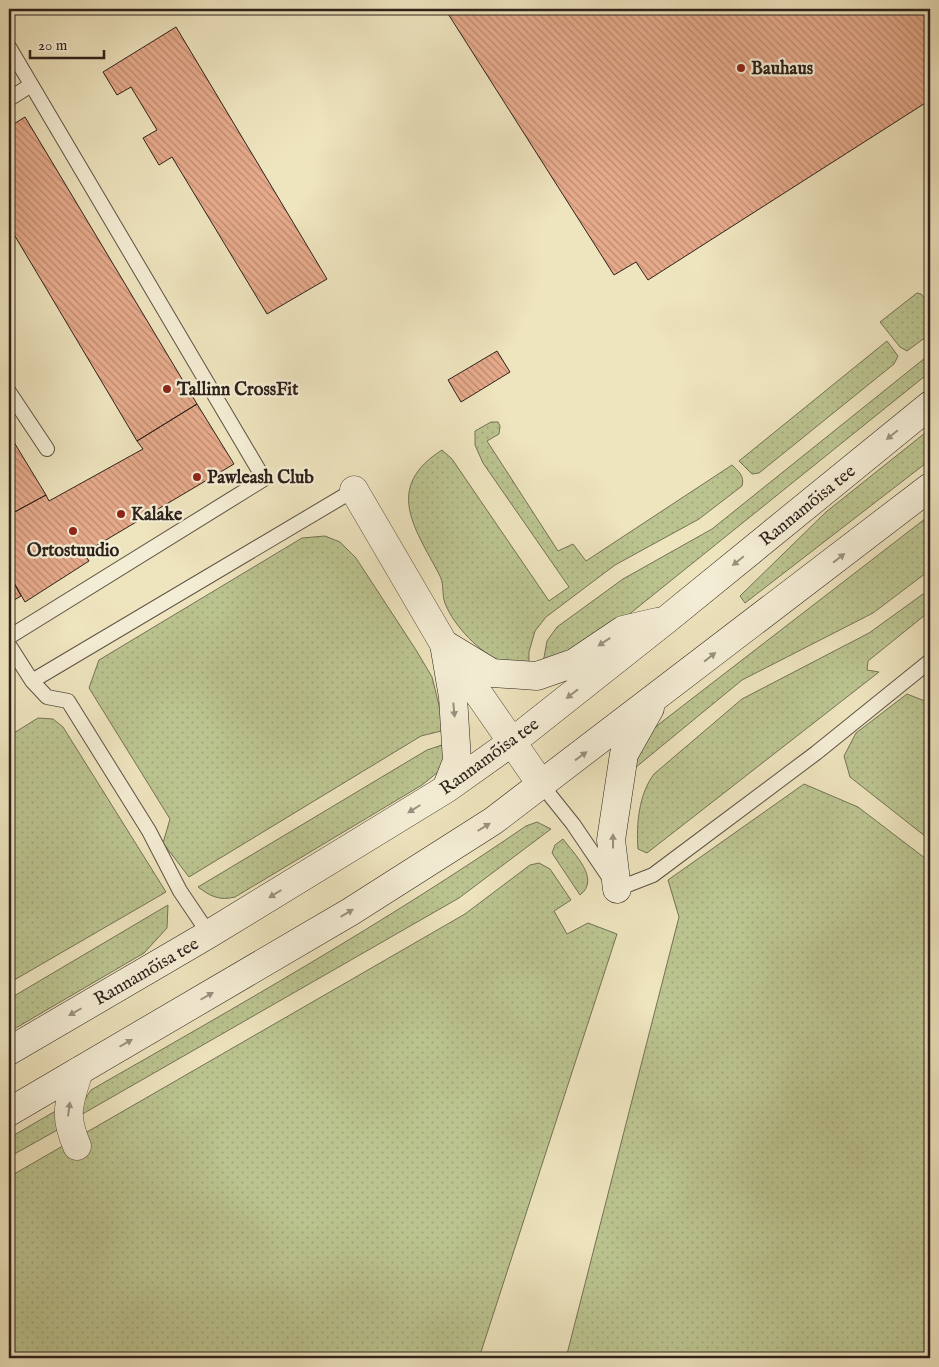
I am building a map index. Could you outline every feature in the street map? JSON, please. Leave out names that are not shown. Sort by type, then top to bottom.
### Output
[{"type":"main road","name":"Rannamõisa tee","points":[[9,1051],[209,934],[446,789],[512,742],[666,620],[930,404]]},
{"type":"main road","points":[[9,1112],[350,912],[493,821],[930,487]]},
{"type":"main road","points":[[354,490],[444,644],[541,784]]},
{"type":"main road","points":[[444,644],[492,673],[536,676],[574,663],[623,630],[666,620]]},
{"type":"main road","points":[[444,644],[453,697],[457,761],[446,789]]},
{"type":"main road","points":[[617,889],[612,840],[624,754],[655,699]]},
{"type":"main road","points":[[78,1146],[68,1124],[68,1114],[79,1071]]},
{"type":"lane","points":[[9,47],[264,479],[9,638]]},
{"type":"lane","points":[[9,99],[32,85]]},
{"type":"lane","points":[[9,392],[47,449]]},
{"type":"lane","points":[[32,681],[354,490]]},
{"type":"lane","points":[[9,645],[32,681],[47,697],[68,701],[149,831],[180,891],[209,934]]},
{"type":"lane","points":[[541,784],[573,824],[617,889],[653,876],[816,753],[930,660]]},
{"type":"green space","points":[[917,293],[921,294],[930,305],[930,334],[907,351],[900,347],[880,322]]},
{"type":"green space","points":[[887,341],[898,356],[894,364],[759,473],[752,474],[739,461]]},
{"type":"green space","points":[[930,354],[930,372],[622,620],[599,637],[543,663],[547,641],[557,627],[623,579],[712,529]]},
{"type":"green space","points":[[491,422],[498,422],[500,426],[499,434],[487,441],[558,551],[573,544],[586,561],[732,465],[739,472],[743,482],[742,486],[699,519],[615,565],[546,617],[535,631],[529,652],[529,667],[508,663],[496,659],[480,649],[452,617],[444,600],[441,577],[421,540],[409,508],[409,493],[414,478],[424,464],[442,450],[452,459],[549,601],[569,587],[483,463],[475,445],[475,431]]},
{"type":"green space","points":[[930,429],[930,460],[745,603],[740,596],[826,512]]},
{"type":"green space","points":[[930,515],[930,570],[873,613],[742,680],[635,768],[638,755],[654,728]]},
{"type":"green space","points":[[325,536],[340,542],[356,558],[416,650],[432,677],[445,730],[421,736],[189,877],[163,843],[170,819],[89,688],[99,660],[302,538]]},
{"type":"green space","points":[[930,589],[930,611],[868,661],[867,670],[879,672],[647,853],[638,849],[638,830],[642,800],[654,774],[742,699],[869,633]]},
{"type":"green space","points":[[907,694],[930,703],[930,840],[850,777],[844,756],[856,733]]},
{"type":"green space","points":[[38,718],[53,719],[63,727],[166,892],[9,983],[9,736]]},
{"type":"green space","points":[[445,744],[446,757],[438,772],[422,785],[235,897],[215,897],[198,887],[427,750]]},
{"type":"green space","points":[[804,784],[858,807],[930,862],[930,1358],[566,1358],[679,917],[668,880]]},
{"type":"green space","points":[[537,822],[551,829],[459,898],[79,1116],[81,1105],[91,1090],[366,930],[526,826]]},
{"type":"green space","points":[[563,839],[579,859],[587,874],[588,882],[586,889],[580,895],[552,853],[555,845]]},
{"type":"green space","points":[[539,863],[550,869],[571,900],[554,911],[567,934],[588,923],[617,934],[479,1358],[9,1358],[9,1177],[465,914],[530,865]]},
{"type":"green space","points":[[168,905],[167,928],[144,953],[9,1032],[9,999]]},
{"type":"green space","points":[[59,1109],[61,1128],[9,1157],[9,1138]]},
{"type":"building","points":[[445,9],[930,9],[930,100],[648,280],[636,262],[614,275]]},
{"type":"building","points":[[176,27],[327,279],[267,314],[172,157],[159,165],[143,138],[157,130],[131,87],[117,95],[103,72]]},
{"type":"building","points":[[25,117],[197,404],[137,441],[9,226],[9,127]]},
{"type":"building","points":[[497,351],[510,372],[461,402],[448,380]]},
{"type":"building","points":[[197,404],[234,464],[84,553],[89,561],[25,602],[9,574],[9,515],[46,495],[49,501],[143,449],[137,441]]},
{"type":"building","points":[[9,434],[46,495],[9,515]]},
{"type":"building","points":[[9,574],[21,596],[9,603]]},
{"type":"place","name":"Bauhaus","points":[[741,68]]},
{"type":"place","name":"Tallinn CrossFit","points":[[167,389]]},
{"type":"place","name":"Pawleash Club","points":[[197,477]]},
{"type":"place","name":"Kalake","points":[[121,514]]},
{"type":"place","name":"Ortostuudio","points":[[73,531]]}]
